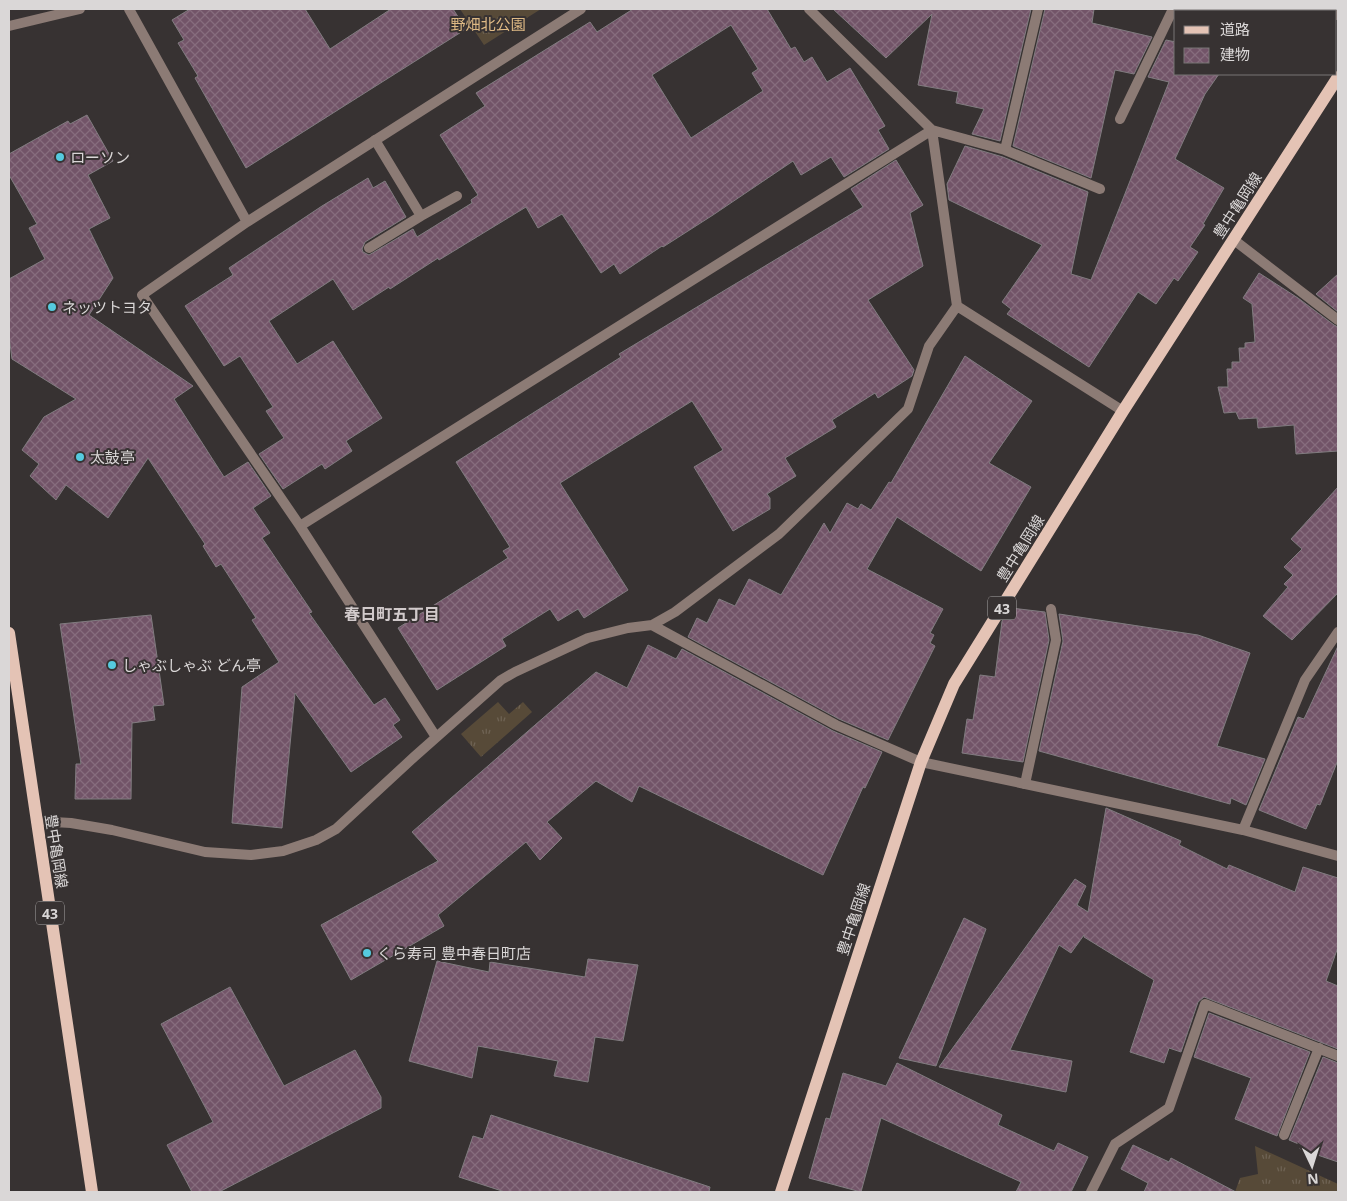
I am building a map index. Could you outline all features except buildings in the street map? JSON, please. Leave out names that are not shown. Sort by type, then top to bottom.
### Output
[{"type":"main road","name":"豊中亀岡線","points":[[781,1192],[921,762],[954,684],[1124,411],[1338,78]]},
{"type":"main road","name":"豊中亀岡線","points":[[9,633],[92,1192]]},
{"type":"street","points":[[9,26],[80,9]]},
{"type":"street","points":[[129,9],[248,222]]},
{"type":"street","points":[[436,737],[300,526],[142,295],[248,222],[581,9]]},
{"type":"street","points":[[809,9],[932,130],[1005,150],[1100,189]]},
{"type":"street","points":[[1005,150],[1038,9]]},
{"type":"street","points":[[1120,119],[1173,9]]},
{"type":"street","points":[[1268,9],[1285,10]]},
{"type":"street","points":[[300,526],[932,130]]},
{"type":"street","points":[[36,821],[71,823],[112,830],[205,852],[251,855],[283,852],[316,840],[336,829],[490,689],[515,672],[588,638],[628,628],[652,626],[675,612],[779,534],[908,409],[929,346],[958,306],[932,130]]},
{"type":"street","points":[[375,140],[421,216]]},
{"type":"street","points":[[369,248],[457,196]]},
{"type":"street","points":[[1234,240],[1338,320]]},
{"type":"street","points":[[958,306],[1124,411]]},
{"type":"street","points":[[1025,784],[1056,640],[1051,609]]},
{"type":"street","points":[[652,626],[836,725],[921,762],[1243,830],[1338,856]]},
{"type":"street","points":[[1243,830],[1305,680],[1338,632]]},
{"type":"street","points":[[1091,1192],[1115,1144],[1169,1108],[1206,1004],[1338,1056]]},
{"type":"street","points":[[1284,1135],[1319,1048]]},
{"type":"green space","name":"野畑北公園","points":[[460,9],[541,9],[484,45]]},
{"type":"green space","points":[[498,702],[509,714],[523,702],[532,712],[481,757],[461,734]]},
{"type":"green space","points":[[1255,1146],[1338,1184],[1338,1192],[1235,1192],[1240,1178],[1258,1174]]},
{"type":"place","name":"ローソン","points":[[60,157]]},
{"type":"place","name":"ネッツトヨタ","points":[[52,307]]},
{"type":"place","name":"太鼓亭","points":[[80,457]]},
{"type":"place","name":"しゃぶしゃぶ どん亭","points":[[112,665]]},
{"type":"place","name":"くら寿司 豊中春日町店","points":[[367,953]]},
{"type":"district","name":"春日町五丁目","points":[[392,614]]}]
